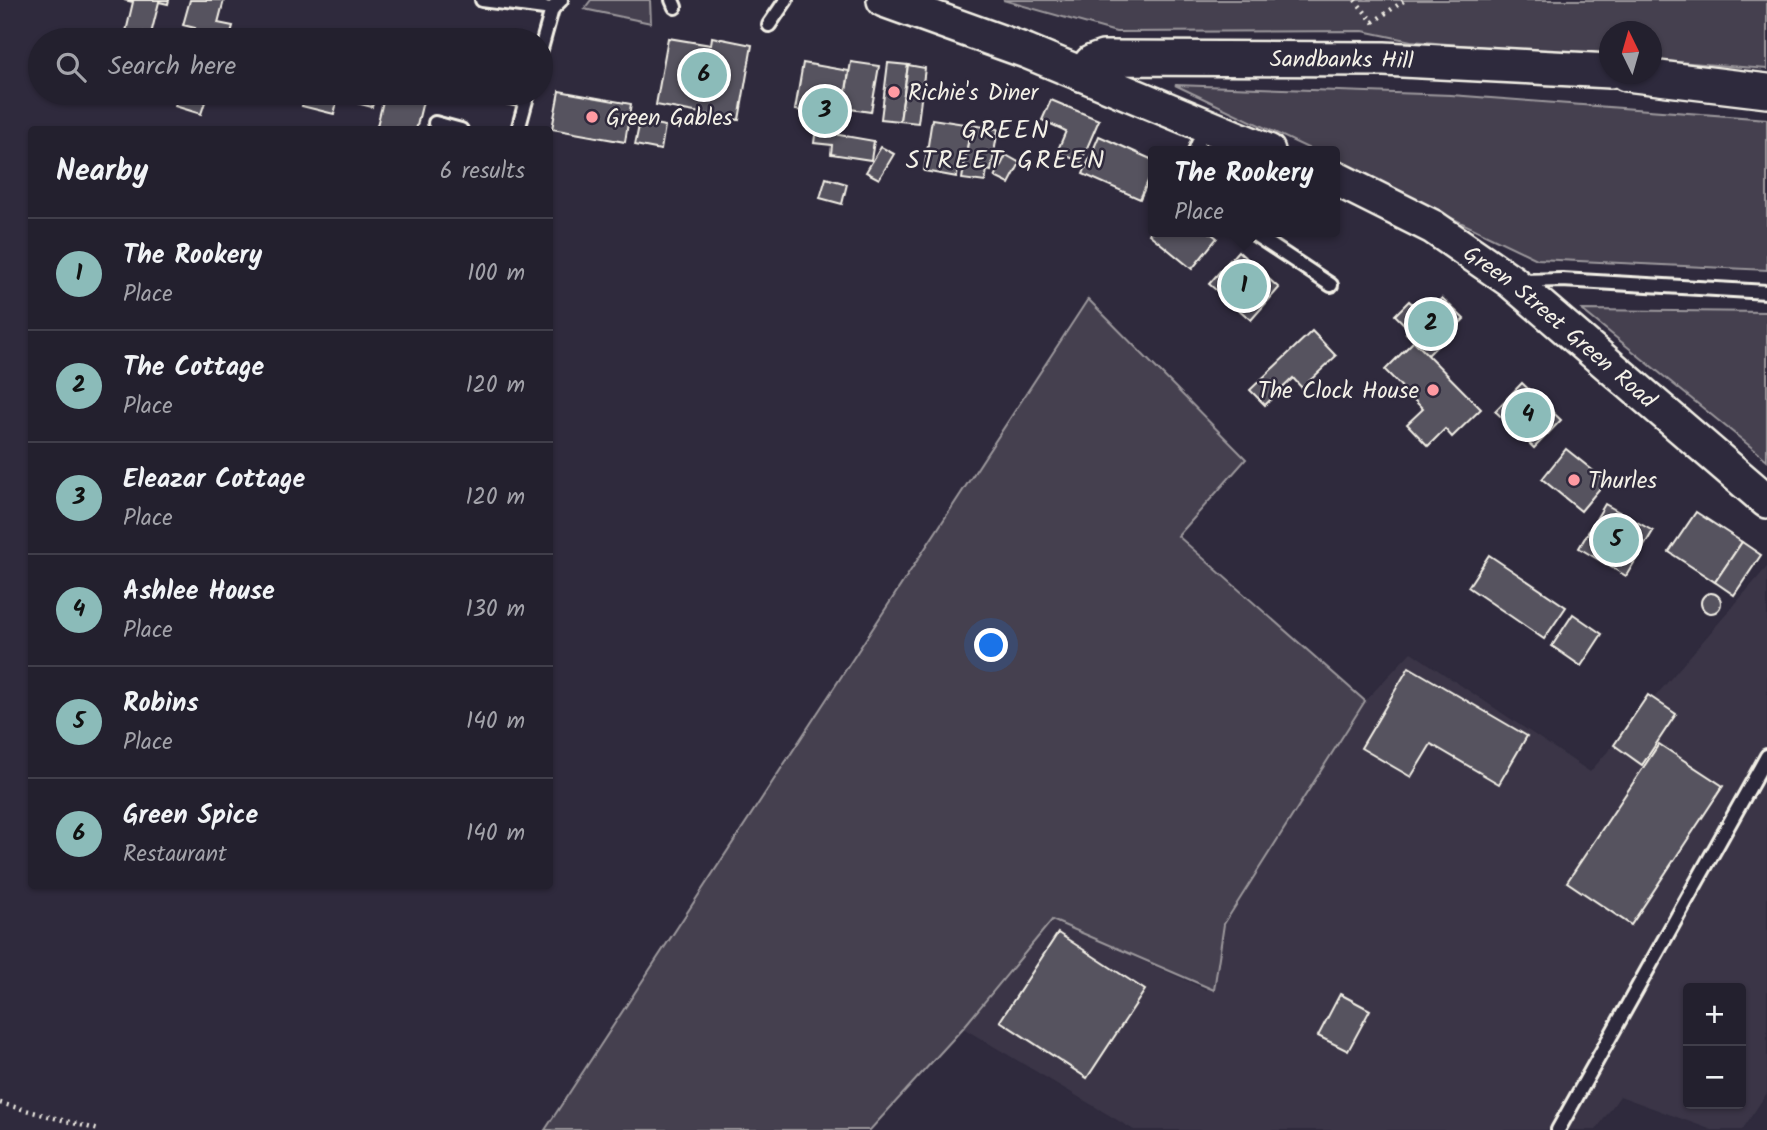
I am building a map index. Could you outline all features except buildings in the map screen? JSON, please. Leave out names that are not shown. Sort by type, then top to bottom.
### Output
[{"type":"main road","points":[[884,0],[1082,74],[1200,138],[1242,146]]},
{"type":"main road","name":"Sandbanks Hill","points":[[1082,74],[1092,62],[1103,58],[1384,59],[1599,70]]},
{"type":"main road","points":[[1662,78],[1767,91]]},
{"type":"main road","name":"Green Street Green Road","points":[[1340,180],[1433,227],[1511,281],[1767,502]]},
{"type":"lane","points":[[482,0],[556,4],[548,28]]},
{"type":"lane","points":[[769,25],[786,0]]},
{"type":"lane","points":[[519,126],[525,105]]},
{"type":"lane","points":[[435,123],[446,126]]},
{"type":"lane","points":[[1262,237],[1331,285]]},
{"type":"lane","points":[[1511,281],[1562,280],[1767,292]]},
{"type":"lane","points":[[1558,1130],[1767,756]]},
{"type":"path","points":[[1373,22],[1405,0]]},
{"type":"path","points":[[0,1102],[99,1130]]},
{"type":"shaded area","points":[[591,0],[650,0],[651,23],[584,9]]},
{"type":"shaded area","points":[[1003,0],[1767,0],[1767,69],[1662,61],[1662,21],[1599,21],[1599,56],[1411,41],[1363,31],[1116,32]]},
{"type":"shaded area","points":[[1175,85],[1451,95],[1767,119],[1767,270],[1537,259],[1340,164],[1340,146],[1303,146]]},
{"type":"shaded area","points":[[1088,299],[1246,459],[1178,536],[1365,701],[1224,924],[1214,990],[1052,920],[963,1028],[870,1130],[545,1130]]},
{"type":"shaded area","points":[[1582,310],[1767,312],[1767,460]]},
{"type":"shaded area","points":[[1767,567],[1767,1093],[1742,1130],[1712,1130],[1620,1096],[1596,1130],[1134,1130],[963,1028],[1052,920],[1207,990],[1224,924],[1365,701],[1411,652],[1590,772]]},
{"type":"place","name":"Green Spice","points":[[704,75]]},
{"type":"place","name":"Richie's Diner","points":[[894,92]]},
{"type":"place","name":"Eleazar Cottage","points":[[825,111]]},
{"type":"place","name":"Green Gables","points":[[592,117]]},
{"type":"place","name":"The Rookery","points":[[1244,286]]},
{"type":"place","name":"The Cottage","points":[[1431,324]]},
{"type":"place","name":"The Clock House","points":[[1433,390]]},
{"type":"place","name":"Ashlee House","points":[[1528,415]]},
{"type":"place","name":"Thurles","points":[[1574,480]]},
{"type":"place","name":"Robins","points":[[1616,540]]},
{"type":"district","name":"GREEN STREET GREEN","points":[[1006,144]]}]
